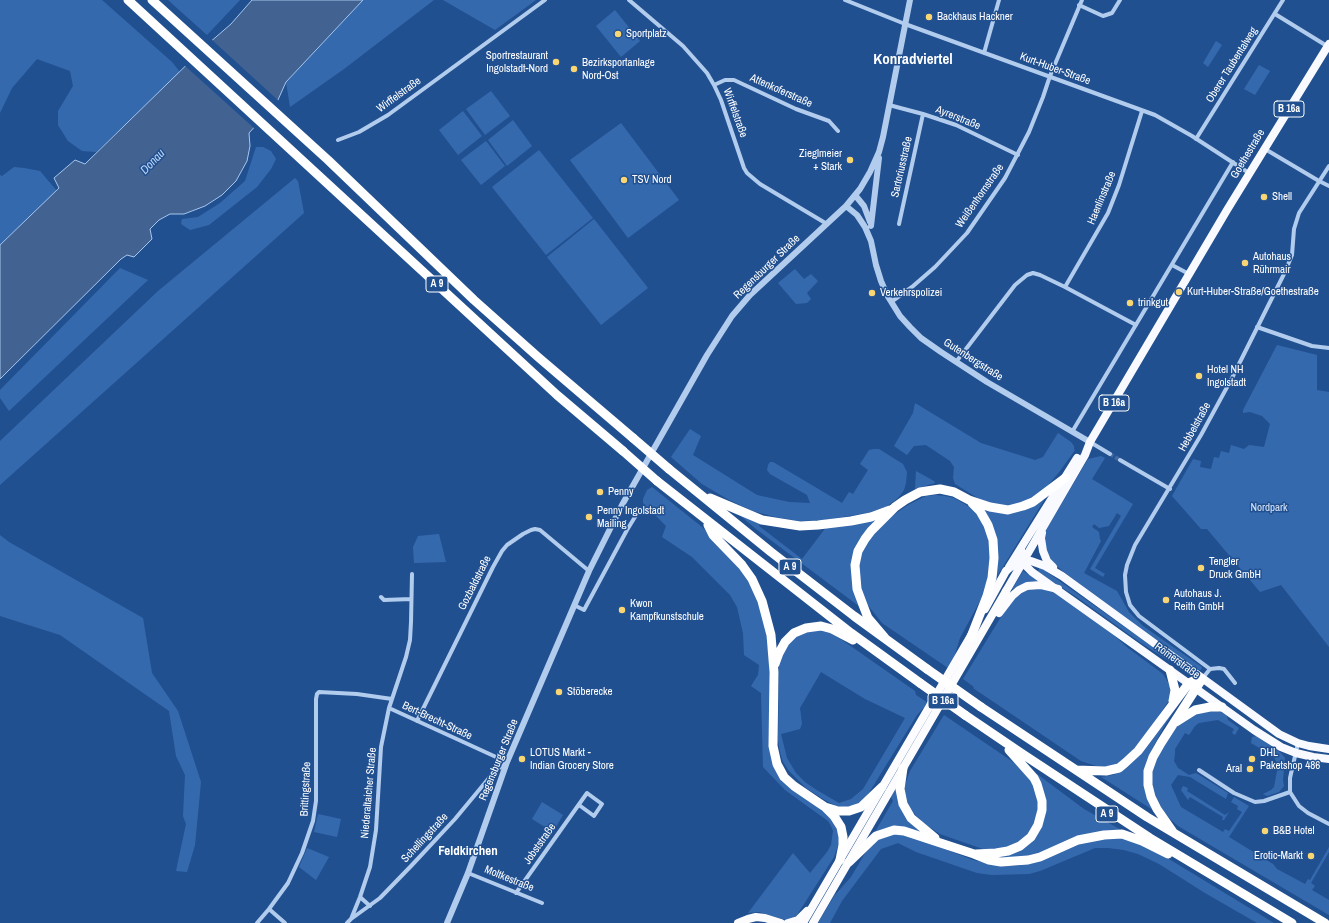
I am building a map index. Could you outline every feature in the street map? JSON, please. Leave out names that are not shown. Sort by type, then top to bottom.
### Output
[{"type":"highway","name":"A 9","points":[[128,0],[557,395],[657,481],[851,633],[964,717],[1174,856]]},
{"type":"highway","name":"A 9","points":[[152,0],[328,160],[486,310],[538,357],[669,469],[771,552],[885,638],[981,707],[1176,835],[1324,923]]},
{"type":"highway","name":"A 9","points":[[885,638],[868,618],[857,589],[855,565],[858,550],[865,539],[871,531],[895,508],[905,500],[920,492],[947,490],[969,500],[995,509],[1015,509],[1033,502],[1065,478]]},
{"type":"highway","name":"A 9","points":[[698,493],[762,520],[800,526],[851,521],[871,517],[895,508]]},
{"type":"highway","name":"A 9","points":[[969,500],[980,511],[988,525],[993,540],[994,550],[992,578],[987,596],[971,637]]},
{"type":"highway","name":"A 9","points":[[693,510],[708,525],[860,644],[919,684]]},
{"type":"highway","name":"A 9","points":[[708,525],[713,535],[742,565],[758,592],[768,620],[771,635],[774,672],[772,740],[777,764],[788,780],[825,807],[834,816],[841,827],[844,861]]},
{"type":"highway","name":"B 16a","points":[[813,923],[882,787],[971,637],[1006,571]]},
{"type":"highway","points":[[982,633],[1012,596],[1019,590],[1035,585],[1048,586],[1058,589]]},
{"type":"highway","name":"B 16a","points":[[803,923],[816,900],[844,861],[903,768],[1006,591]]},
{"type":"highway","name":"A 9","points":[[774,672],[776,659],[785,642],[794,633],[806,628],[821,626],[860,644]]},
{"type":"highway","points":[[1170,670],[1175,690],[1173,703]]},
{"type":"highway","points":[[1075,770],[1106,771],[1119,768],[1138,751],[1173,703],[1192,686],[1197,679],[1202,679]]},
{"type":"highway","name":"A 9","points":[[1176,835],[1154,803],[1149,791],[1149,768],[1153,757],[1192,686]]},
{"type":"highway","name":"A 9","points":[[1171,726],[1195,710],[1210,707],[1222,707]]},
{"type":"highway","name":"A 9","points":[[964,717],[1100,806],[1292,923]]},
{"type":"highway","name":"A 9","points":[[974,854],[1002,852],[1020,846],[1031,837],[1038,825],[1042,810],[1042,801],[1037,784],[1034,778],[1006,746]]},
{"type":"highway","name":"A 9","points":[[903,768],[900,789],[903,804],[911,818],[941,843]]},
{"type":"highway","name":"A 9","points":[[825,807],[838,811],[861,807],[882,787]]},
{"type":"highway","name":"A 9","points":[[844,861],[876,836],[894,830],[904,831],[989,860],[1001,862],[1028,860],[1040,857],[1078,840],[1093,836],[1122,834],[1142,841],[1213,876]]},
{"type":"highway","points":[[788,923],[798,920],[816,900]]},
{"type":"highway","points":[[738,923],[756,917],[781,923]]},
{"type":"main road","name":"Goethestraße","points":[[1090,442],[1264,149],[1329,46]]},
{"type":"main road","name":"B 16a","points":[[1006,571],[1082,451],[1090,442]]},
{"type":"main road","name":"B 16a","points":[[1006,591],[1085,455],[1090,442]]},
{"type":"main road","points":[[1042,530],[1041,545],[1044,556],[1050,565],[1062,576]]},
{"type":"main road","points":[[1006,571],[1012,566],[1023,561],[1021,557],[1021,548]]},
{"type":"main road","name":"Römerstraße","points":[[1023,561],[1031,561],[1041,564],[1062,576],[1279,734],[1298,743],[1329,749]]},
{"type":"main road","name":"Römerstraße","points":[[1023,561],[1032,572],[1058,589],[1265,738],[1296,753],[1329,759]]},
{"type":"street","name":"Wirffelstraße","points":[[338,140],[359,132],[388,114],[545,0]]},
{"type":"street","name":"Wirffelstraße","points":[[629,0],[683,46],[697,60],[714,85],[727,115],[742,163],[747,173],[760,184],[826,224]]},
{"type":"street","name":"Kurt-Huber-Straße","points":[[845,0],[905,24],[1050,76],[1165,120],[1250,173]]},
{"type":"street","name":"Regensburger Straße","points":[[447,923],[468,873],[507,762],[589,571],[622,504],[721,332],[732,316],[750,295],[846,206],[870,172],[879,152],[910,0]]},
{"type":"street","points":[[984,53],[999,0]]},
{"type":"street","name":"Weißenhornstraße","points":[[891,302],[912,287],[935,267],[967,232],[996,193],[1018,155],[1032,125],[1050,76],[1082,0]]},
{"type":"street","points":[[1079,5],[1103,16],[1112,13],[1120,0]]},
{"type":"street","name":"Oberer Taubentalweg","points":[[1196,139],[1283,0]]},
{"type":"street","name":"Goethestraße","points":[[1275,14],[1329,46]]},
{"type":"street","name":"Attenkoferstraße","points":[[714,85],[725,80],[734,80],[796,109],[829,121],[838,131]]},
{"type":"street","name":"Ayrerstraße","points":[[889,105],[956,125],[1018,155]]},
{"type":"street","name":"Haenlinstraße","points":[[1065,287],[1108,212],[1119,185],[1142,111]]},
{"type":"street","name":"Sartoriusstraße","points":[[899,224],[923,114]]},
{"type":"street","points":[[1264,149],[1329,186]]},
{"type":"street","points":[[872,226],[879,152]]},
{"type":"street","name":"Goethestraße","points":[[1072,432],[1233,162]]},
{"type":"street","name":"Hebbelstraße","points":[[1235,683],[1224,669],[1210,668],[1139,616],[1130,605],[1126,592],[1125,575],[1130,556],[1135,545],[1170,489],[1215,410],[1286,272],[1292,255],[1294,229],[1299,214],[1329,166]]},
{"type":"street","name":"Gutenbergstraße","points":[[855,195],[864,206],[872,226],[871,241]]},
{"type":"street","name":"Gutenbergstraße","points":[[846,206],[857,215],[865,227],[871,241],[879,276],[891,302],[910,327],[922,338],[987,382],[1110,454]]},
{"type":"street","points":[[1172,265],[1190,275]]},
{"type":"street","points":[[956,362],[1015,285],[1027,275],[1033,273],[1065,287],[1136,325]]},
{"type":"street","points":[[1257,327],[1312,346],[1329,348]]},
{"type":"street","points":[[1120,460],[1170,489]]},
{"type":"street","points":[[574,606],[584,610],[627,530],[638,512],[644,508]]},
{"type":"street","name":"Gozbaldstraße","points":[[417,721],[498,558],[507,545],[531,530],[540,530],[589,571]]},
{"type":"street","points":[[392,700],[409,646],[412,622],[412,574]]},
{"type":"street","points":[[381,597],[384,600],[412,599]]},
{"type":"street","points":[[1202,679],[1210,668]]},
{"type":"street","name":"Bert-Brecht-Straße","points":[[322,692],[357,694],[392,700],[389,708],[507,762]]},
{"type":"street","name":"Brittingstraße","points":[[257,923],[283,891],[302,853],[313,821],[316,801],[316,699],[317,694],[322,692]]},
{"type":"street","name":"Niederaltaicher Straße","points":[[347,923],[351,918],[360,897],[370,867],[376,830],[381,747],[389,708]]},
{"type":"street","points":[[1298,743],[1290,778],[1290,792],[1299,806],[1308,813],[1329,824]]},
{"type":"street","name":"Schellingstraße","points":[[351,918],[370,906],[407,871],[450,825],[494,772],[507,762]]},
{"type":"street","points":[[1199,770],[1234,793],[1255,802],[1264,801],[1290,792]]},
{"type":"street","name":"Jobststraße","points":[[516,893],[587,793],[602,804],[594,816],[579,805]]},
{"type":"street","name":"Moltkestraße","points":[[468,873],[542,903]]},
{"type":"street","points":[[360,897],[370,906]]},
{"type":"street","points":[[269,909],[285,923]]},
{"type":"green space","points":[[0,0],[102,0],[172,62],[180,72],[96,152],[82,151],[68,141],[58,125],[58,111],[73,86],[70,71],[37,59],[12,88],[0,113]]},
{"type":"green space","points":[[168,0],[240,0],[207,35]]},
{"type":"green space","points":[[363,0],[434,0],[344,69],[290,107],[286,82]]},
{"type":"green space","points":[[443,0],[536,0],[495,30]]},
{"type":"green space","name":"Sportplatz","points":[[615,10],[640,41],[621,57],[596,26]]},
{"type":"green space","points":[[1216,41],[1222,45],[1208,67],[1203,63]]},
{"type":"green space","points":[[1259,65],[1270,71],[1255,95],[1244,89]]},
{"type":"green space","points":[[491,91],[510,116],[485,135],[466,109]]},
{"type":"green space","points":[[463,111],[482,136],[458,155],[439,130]]},
{"type":"green space","points":[[513,120],[532,146],[507,166],[488,140]]},
{"type":"green space","name":"TSV Nord","points":[[621,123],[679,200],[628,238],[570,160]]},
{"type":"green space","points":[[486,141],[505,166],[481,185],[461,160]]},
{"type":"green space","points":[[256,147],[263,147],[271,151],[276,159],[271,169],[257,187],[209,225],[190,230],[181,224],[182,219],[198,217],[220,203],[245,181]]},
{"type":"green space","points":[[539,150],[593,218],[546,255],[492,187]]},
{"type":"green space","points":[[14,167],[40,171],[57,191],[0,245],[0,175],[2,176]]},
{"type":"green space","points":[[295,178],[298,181],[304,213],[0,485],[0,441],[158,291]]},
{"type":"green space","points":[[594,219],[648,288],[601,325],[547,257]]},
{"type":"green space","points":[[120,268],[148,280],[9,411],[0,398],[0,390]]},
{"type":"green space","points":[[795,269],[804,279],[811,274],[818,281],[807,293],[811,299],[807,303],[796,304],[778,283]]},
{"type":"green space","name":"Nordpark","points":[[1277,345],[1317,355],[1317,390],[1329,392],[1329,647],[1281,585],[1260,592],[1207,529],[1201,529],[1172,496],[1193,459],[1201,461],[1200,467],[1211,469],[1214,457],[1219,458],[1221,451],[1229,453],[1231,445],[1244,449],[1249,445],[1264,447],[1270,424],[1262,416],[1250,412],[1243,413],[1243,410]]},
{"type":"green space","points":[[915,403],[981,443],[1035,460],[1043,457],[1058,433],[1071,442],[1075,450],[1045,489],[1027,502],[1007,507],[986,503],[955,484],[953,478],[954,467],[950,461],[926,445],[914,446],[907,455],[894,446],[913,413]]},
{"type":"green space","points":[[690,429],[701,436],[693,455],[757,495],[789,502],[810,503],[807,495],[770,474],[767,470],[768,465],[770,462],[773,462],[842,503],[849,492],[853,494],[868,470],[860,464],[869,450],[874,449],[879,449],[903,464],[907,472],[906,483],[904,490],[898,498],[886,507],[867,513],[824,520],[799,521],[775,517],[753,511],[729,500],[702,484],[671,457]]},
{"type":"green space","points":[[1101,456],[1105,458],[1092,479],[1133,504],[1095,568],[1105,574],[1103,577],[1090,569],[1121,516],[1117,513],[1109,526],[1099,528],[1094,524],[1092,527],[1099,532],[1101,541],[1084,573],[1117,591],[1129,612],[1143,626],[1202,667],[1201,670],[1195,669],[1091,593],[1052,562],[1048,555],[1045,543],[1046,530],[1088,459]]},
{"type":"green space","points":[[916,471],[934,481],[935,483],[915,489]]},
{"type":"green space","points":[[652,487],[702,527],[732,557],[754,589],[766,623],[769,664],[770,750],[773,763],[836,822],[841,837],[834,857],[797,915],[786,920],[759,912],[748,913],[793,853],[810,873],[831,845],[833,831],[828,821],[785,790],[763,767],[761,693],[751,686],[758,675],[759,665],[744,655],[743,633],[737,607],[730,595],[692,557],[662,537],[666,526],[643,503],[647,490]]},
{"type":"green space","points":[[936,495],[954,498],[975,511],[985,525],[991,551],[987,581],[981,599],[960,638],[954,657],[948,668],[882,623],[867,604],[862,594],[860,583],[859,560],[872,535],[889,518],[908,505],[926,496]]},
{"type":"green space","points":[[1043,499],[1044,500],[996,578],[984,508],[993,512]]},
{"type":"green space","points":[[736,512],[761,522],[759,526],[802,559],[827,526],[880,517],[854,552],[860,607],[756,529]]},
{"type":"green space","points":[[439,534],[446,562],[414,563],[413,547],[418,536]]},
{"type":"green space","points":[[0,535],[9,542],[143,618],[152,673],[178,711],[201,782],[195,845],[187,872],[176,871],[186,824],[183,816],[185,775],[176,756],[169,711],[60,635],[0,616]]},
{"type":"green space","points":[[1039,568],[1170,659],[1169,661],[1038,572]]},
{"type":"green space","points":[[1023,571],[1039,581],[1012,589]]},
{"type":"green space","points":[[1040,589],[1056,593],[1107,629],[1128,648],[1163,674],[1170,685],[1170,699],[1146,734],[1132,751],[1111,767],[1096,766],[1081,761],[973,688],[974,687],[963,679],[1004,612],[1017,596],[1028,590]]},
{"type":"green space","points":[[809,630],[825,630],[842,640],[915,691],[916,695],[928,703],[917,715],[867,796],[853,806],[836,806],[823,799],[806,788],[789,771],[783,762],[778,740],[779,664],[783,651],[795,637]],"holes":[[[821,672],[865,699],[905,718],[863,789],[851,799],[839,803],[815,789],[796,773],[787,758],[781,734],[800,729],[802,724],[800,708]]]},
{"type":"green space","points":[[1179,701],[1180,702],[1153,747],[1148,760],[1144,781],[1146,795],[1153,810],[1101,777],[1113,775],[1124,769]]},
{"type":"green space","points":[[1214,710],[1224,713],[1228,720],[1239,728],[1235,735],[1232,733],[1234,729],[1218,720],[1199,723],[1189,735],[1185,733],[1175,749],[1174,761],[1178,768],[1189,775],[1196,773],[1228,793],[1226,799],[1190,777],[1178,775],[1171,785],[1181,807],[1223,832],[1225,829],[1229,831],[1242,812],[1237,809],[1238,806],[1231,802],[1234,797],[1249,806],[1229,837],[1273,864],[1277,869],[1305,884],[1308,879],[1310,880],[1329,847],[1329,852],[1311,883],[1315,886],[1312,890],[1329,900],[1329,915],[1178,826],[1163,810],[1153,791],[1151,773],[1156,757],[1175,728],[1183,720],[1192,715]]},
{"type":"green space","points":[[944,715],[1019,766],[1029,775],[1039,803],[1035,823],[1021,842],[1005,848],[986,850],[940,834],[923,823],[910,809],[905,798],[905,785],[910,771]]},
{"type":"green space","points":[[1256,736],[1281,753],[1285,758],[1283,780],[1284,786],[1279,792],[1267,796],[1263,794],[1274,787],[1278,766],[1273,756],[1251,743],[1252,737]]},
{"type":"green space","points":[[1037,774],[1084,809],[1123,831],[1014,859],[987,855],[1008,854],[1042,824],[1036,777]]},
{"type":"green space","points":[[897,786],[897,796],[925,832],[875,832],[893,801],[891,797]]},
{"type":"green space","points":[[1183,786],[1188,788],[1187,791],[1225,815],[1229,812],[1224,820],[1222,820],[1223,817],[1190,797],[1188,800],[1181,790]]},
{"type":"green space","points":[[542,802],[563,815],[553,832],[532,819]]},
{"type":"green space","points":[[318,814],[341,819],[337,837],[314,832]]},
{"type":"green space","points":[[897,833],[909,835],[973,860],[1001,866],[1018,866],[1034,862],[1076,844],[1107,837],[1131,840],[1164,856],[1274,923],[1257,923],[1159,864],[1138,854],[1124,850],[1095,848],[1040,871],[1029,874],[992,875],[977,873],[916,852],[898,843],[881,849],[842,901],[830,923],[818,923],[834,896],[851,877],[867,850],[875,841]]},
{"type":"green space","points":[[307,848],[329,857],[316,880],[299,867]]},
{"type":"water","name":"Donau","points":[[252,0],[363,0],[286,82],[277,102],[249,133],[250,146],[247,161],[236,181],[222,195],[205,206],[184,214],[170,214],[159,220],[150,229],[152,239],[134,257],[127,255],[121,259],[0,379],[0,245],[59,188],[54,178],[75,160],[85,164],[209,43],[231,24]]},
{"type":"pier","points":[[211,39],[280,102],[255,129],[184,65]]},
{"type":"tunnel","points":[[1110,454],[1120,460]]},
{"type":"place","name":"Backhaus Hackner","points":[[929,17]]},
{"type":"place","name":"Sportplatz","points":[[618,34]]},
{"type":"place","name":"Sportrestaurant Ingolstadt-Nord","points":[[556,62]]},
{"type":"place","name":"Bezirksportanlage Nord-Ost","points":[[574,69]]},
{"type":"place","name":"Zieglmeier + Stark","points":[[850,160]]},
{"type":"place","name":"TSV Nord","points":[[624,180]]},
{"type":"place","name":"Shell","points":[[1264,197]]},
{"type":"place","name":"Autohaus Rührmair","points":[[1245,263]]},
{"type":"place","name":"Kurt-Huber-Straße/Goethestraße","points":[[1179,292]]},
{"type":"place","name":"Verkehrspolizei","points":[[872,293]]},
{"type":"place","name":"trinkgut","points":[[1130,303]]},
{"type":"place","name":"Hotel NH Ingolstadt","points":[[1199,376]]},
{"type":"place","name":"Penny","points":[[600,492]]},
{"type":"place","name":"Penny Ingolstadt Mailing","points":[[589,517]]},
{"type":"place","name":"Tengler Druck GmbH","points":[[1201,568]]},
{"type":"place","name":"Autohaus J. Reith GmbH","points":[[1166,600]]},
{"type":"place","name":"Kwon Kampfkunstschule","points":[[622,610]]},
{"type":"place","name":"Stöberecke","points":[[559,692]]},
{"type":"place","name":"LOTUS Markt - Indian Grocery Store","points":[[522,759]]},
{"type":"place","name":"DHL Paketshop 486","points":[[1252,759]]},
{"type":"place","name":"Aral","points":[[1250,769]]},
{"type":"place","name":"B&B Hotel","points":[[1265,831]]},
{"type":"place","name":"Erotic-Markt","points":[[1311,856]]},
{"type":"district","name":"Konradviertel","points":[[913,60]]},
{"type":"district","name":"Feldkirchen","points":[[468,852]]}]
